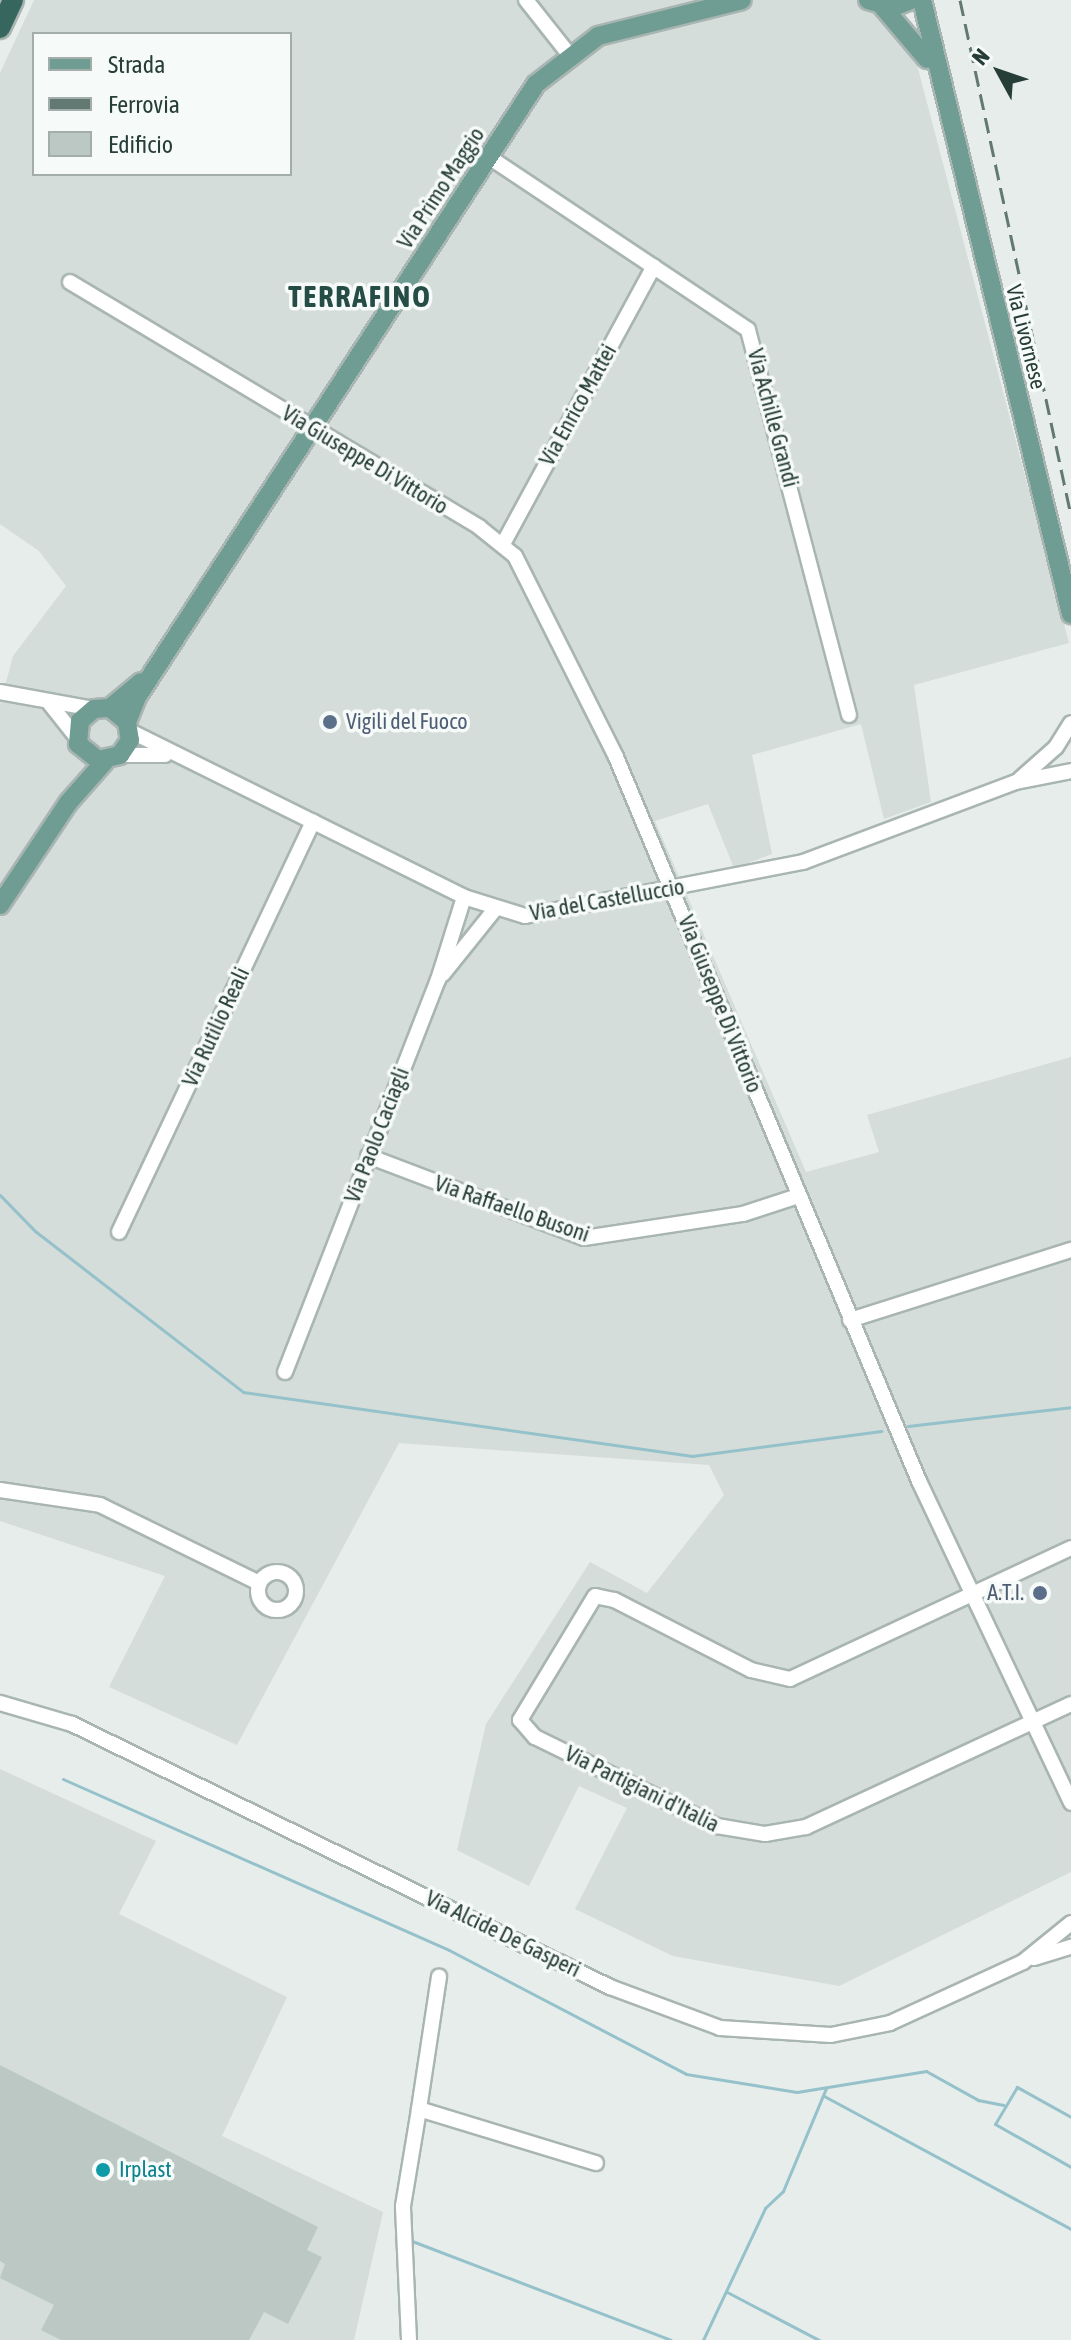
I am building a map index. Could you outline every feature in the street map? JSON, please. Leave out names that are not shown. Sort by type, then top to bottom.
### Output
[{"type":"highway","points":[[0,28],[13,0]]},
{"type":"main road","name":"Via Primo Maggio","points":[[0,905],[68,803],[113,758],[155,669],[536,84],[568,53],[626,26],[742,0]]},
{"type":"main road","name":"Via Livornese","points":[[876,3],[911,0]]},
{"type":"main road","name":"Via Livornese","points":[[922,0],[935,72],[1071,614]]},
{"type":"main road","name":"Via Livornese","points":[[876,3],[909,31],[935,72]]},
{"type":"main road","name":"Via Primo Maggio","points":[[68,803],[81,746],[80,721],[155,669]]},
{"type":"main road","points":[[102,708],[129,726]]},
{"type":"main road","points":[[81,746],[113,758]]},
{"type":"street","points":[[526,0],[568,53]]},
{"type":"street","name":"Via Achille Grandi","points":[[489,157],[736,319],[752,337],[849,715]]},
{"type":"street","name":"Via Enrico Mattei","points":[[503,544],[654,266]]},
{"type":"street","name":"Via Giuseppe Di Vittorio","points":[[70,282],[503,544],[521,565],[565,650],[673,888],[850,1320],[972,1596],[1071,1803]]},
{"type":"street","points":[[0,692],[50,704],[102,708]]},
{"type":"street","points":[[50,704],[81,746]]},
{"type":"street","name":"Via del Castelluccio","points":[[1016,782],[1056,747],[1071,723]]},
{"type":"street","name":"Via del Castelluccio","points":[[129,726],[169,755],[464,897],[495,909],[534,916],[803,862],[1016,782],[1069,774]]},
{"type":"street","name":"Via del Castelluccio","points":[[1056,747],[1071,742]]},
{"type":"street","points":[[113,758],[169,755]]},
{"type":"street","name":"Via Rutilio Reali","points":[[119,1232],[313,822]]},
{"type":"street","name":"Via Paolo Caciagli","points":[[285,1372],[438,980],[464,897]]},
{"type":"street","points":[[438,980],[495,909]]},
{"type":"street","name":"Via Raffaello Busoni","points":[[368,1156],[584,1238],[743,1214],[798,1196]]},
{"type":"street","points":[[850,1320],[1071,1250]]},
{"type":"street","points":[[0,1490],[100,1505],[259,1583]]},
{"type":"street","points":[[972,1596],[1071,1548]]},
{"type":"street","name":"Via Partigiani d'Italia","points":[[972,1596],[790,1679],[751,1670],[608,1597],[595,1596],[585,1605],[525,1705],[522,1727],[731,1831],[806,1827],[1071,1704]]},
{"type":"street","name":"Via Alcide De Gasperi","points":[[0,1703],[72,1724],[610,1987],[720,2028],[776,2036],[861,2031],[933,2008],[1023,1962],[1071,1947]]},
{"type":"street","name":"Via Alcide De Gasperi","points":[[1023,1962],[1071,1923]]},
{"type":"street","points":[[409,2340],[403,2206],[439,1977]]},
{"type":"street","points":[[419,2109],[596,2163]]},
{"type":"shaded area","points":[[34,0],[900,0],[1069,643],[914,685],[931,802],[884,819],[861,724],[752,755],[772,854],[734,868],[708,804],[655,821],[806,1172],[879,1152],[867,1115],[1071,1057],[1071,1872],[839,1986],[673,1956],[575,1909],[627,1808],[579,1786],[529,1886],[457,1850],[486,1724],[590,1562],[647,1593],[724,1495],[709,1465],[399,1443],[237,1745],[109,1687],[165,1576],[0,1521],[0,705],[13,656],[66,586],[39,551],[0,524],[0,73]]},
{"type":"shaded area","points":[[0,1769],[156,1841],[119,1914],[287,1997],[222,2136],[383,2212],[354,2340],[0,2340]]},
{"type":"building","name":"Irplast","points":[[0,2065],[318,2227],[307,2250],[322,2257],[288,2324],[264,2312],[249,2340],[61,2340],[41,2330],[54,2305],[0,2278],[5,2264],[0,2261]]},
{"type":"waterway","points":[[0,1195],[35,1231],[243,1392],[692,1456],[881,1431]]},
{"type":"waterway","points":[[908,1426],[1071,1407]]},
{"type":"waterway","points":[[63,1779],[449,1950],[686,2074],[797,2092],[926,2071],[978,2100],[1004,2105]]},
{"type":"waterway","points":[[1071,2117],[1017,2087],[995,2124],[1071,2167]]},
{"type":"waterway","points":[[703,2340],[765,2208],[783,2191],[826,2088]]},
{"type":"waterway","points":[[824,2096],[1071,2229]]},
{"type":"waterway","points":[[412,2241],[671,2340]]},
{"type":"waterway","points":[[727,2292],[819,2340]]},
{"type":"railway","points":[[960,0],[1071,515]]},
{"type":"place","name":"Vigili del Fuoco","points":[[330,722]]},
{"type":"place","name":"A.T.I.","points":[[1040,1593]]},
{"type":"place","name":"Irplast","points":[[103,2170]]},
{"type":"district","name":"TERRAFINO","points":[[360,296]]}]
